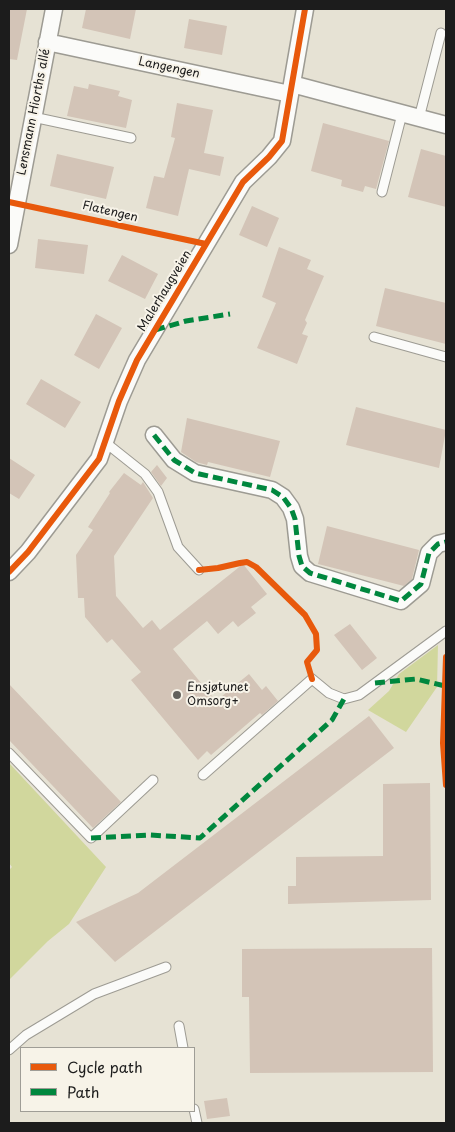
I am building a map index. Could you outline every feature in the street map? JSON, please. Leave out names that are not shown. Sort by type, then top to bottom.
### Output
[{"type":"street","name":"Lensmann Hiorths allé","points":[[9,245],[54,9]]},
{"type":"street","name":"Malerhaugveien","points":[[9,572],[28,552],[99,459],[119,400],[146,345],[242,182],[270,158],[282,141],[305,9]]},
{"type":"street","name":"Langengen","points":[[47,42],[291,89],[446,125]]},
{"type":"street","points":[[154,435],[174,460],[195,473],[272,490],[283,497],[296,519],[300,561],[310,573],[401,601],[421,584],[429,553],[438,544],[446,542]]},
{"type":"lane","points":[[419,118],[441,33]]},
{"type":"lane","points":[[382,192],[402,114]]},
{"type":"lane","points":[[33,117],[131,138]]},
{"type":"lane","points":[[374,337],[446,357]]},
{"type":"lane","points":[[106,443],[145,474],[158,492],[178,547],[200,570]]},
{"type":"lane","points":[[203,775],[312,679],[328,693],[344,699],[359,695],[446,631]]},
{"type":"lane","points":[[9,753],[91,838],[153,780]]},
{"type":"lane","points":[[9,1050],[26,1035],[94,994],[166,967]]},
{"type":"lane","points":[[179,1026],[183,1047]]},
{"type":"green space","points":[[438,645],[437,687],[406,732],[368,710],[389,691],[399,674]]},
{"type":"green space","points":[[9,763],[106,867],[69,924],[48,941],[9,980],[9,870],[12,867],[9,863]]},
{"type":"building","points":[[9,9],[27,9],[17,60],[9,59]]},
{"type":"building","points":[[86,9],[136,9],[130,39],[82,28]]},
{"type":"building","points":[[189,19],[227,26],[222,55],[184,48]]},
{"type":"building","points":[[89,84],[120,91],[118,96],[132,100],[126,128],[67,116],[74,86],[88,89]]},
{"type":"building","points":[[177,103],[213,110],[204,153],[224,157],[220,176],[189,169],[178,216],[146,208],[154,176],[164,178],[175,138],[171,137]]},
{"type":"building","points":[[323,123],[389,141],[376,189],[365,186],[363,192],[341,186],[342,180],[311,171]]},
{"type":"building","points":[[421,149],[446,156],[446,207],[408,197]]},
{"type":"building","points":[[57,154],[114,167],[106,199],[50,186]]},
{"type":"building","points":[[252,206],[279,218],[267,247],[239,235]]},
{"type":"building","points":[[38,239],[88,245],[84,274],[35,268]]},
{"type":"building","points":[[279,247],[311,260],[307,269],[324,276],[305,320],[307,323],[302,334],[308,336],[297,364],[257,348],[276,303],[262,297]]},
{"type":"building","points":[[122,255],[158,274],[145,299],[108,281]]},
{"type":"building","points":[[385,288],[446,303],[446,344],[376,326]]},
{"type":"building","points":[[96,314],[122,328],[99,369],[74,355]]},
{"type":"building","points":[[41,379],[81,402],[65,428],[26,404]]},
{"type":"building","points":[[356,407],[446,430],[439,468],[346,445]]},
{"type":"building","points":[[187,418],[280,441],[270,477],[208,462],[207,465],[196,462],[181,452]]},
{"type":"building","points":[[9,458],[35,475],[19,499],[9,493]]},
{"type":"building","points":[[157,465],[167,478],[161,486],[151,472]]},
{"type":"building","points":[[124,473],[141,485],[143,482],[153,498],[114,556],[116,596],[143,628],[152,620],[160,630],[243,564],[267,594],[251,607],[256,613],[238,627],[233,621],[218,634],[207,621],[173,649],[216,701],[249,674],[262,690],[266,686],[278,701],[262,715],[260,713],[211,755],[207,751],[198,760],[131,680],[141,672],[112,639],[107,643],[85,617],[84,598],[78,598],[76,555],[93,530],[88,527],[109,492]]},
{"type":"building","points":[[327,526],[419,550],[412,579],[404,586],[318,564]]},
{"type":"building","points":[[350,624],[377,658],[362,670],[334,635]]},
{"type":"building","points":[[9,684],[121,802],[93,828],[9,740]]},
{"type":"building","points":[[369,716],[394,748],[115,962],[76,922],[138,893]]},
{"type":"building","points":[[430,783],[431,900],[288,904],[288,886],[296,886],[296,857],[383,856],[383,784]]},
{"type":"building","points":[[432,948],[433,1072],[250,1073],[249,997],[242,997],[242,949]]},
{"type":"building","points":[[227,1098],[230,1116],[207,1119],[204,1101]]},
{"type":"marked path","points":[[155,330],[186,321],[230,314]]},
{"type":"marked path","points":[[154,435],[174,460],[195,473],[272,490],[283,497],[291,508],[295,519],[302,566],[310,573],[401,601],[421,584],[429,553],[438,544],[446,542]]},
{"type":"marked path","points":[[375,683],[416,679],[445,686]]},
{"type":"marked path","points":[[91,838],[150,835],[200,838],[332,720],[344,699]]},
{"type":"cycle path","points":[[9,572],[28,552],[99,459],[119,401],[137,360],[243,182],[269,157],[282,141],[305,9]]},
{"type":"cycle path","name":"Flatengen","points":[[9,202],[206,244]]},
{"type":"cycle path","points":[[199,570],[247,562],[256,567],[305,615],[316,634],[317,650],[307,662],[312,679]]},
{"type":"cycle path","points":[[446,657],[443,743],[446,785]]},
{"type":"place","name":"Ensjøtunet Omsorg+","points":[[177,695]]}]
